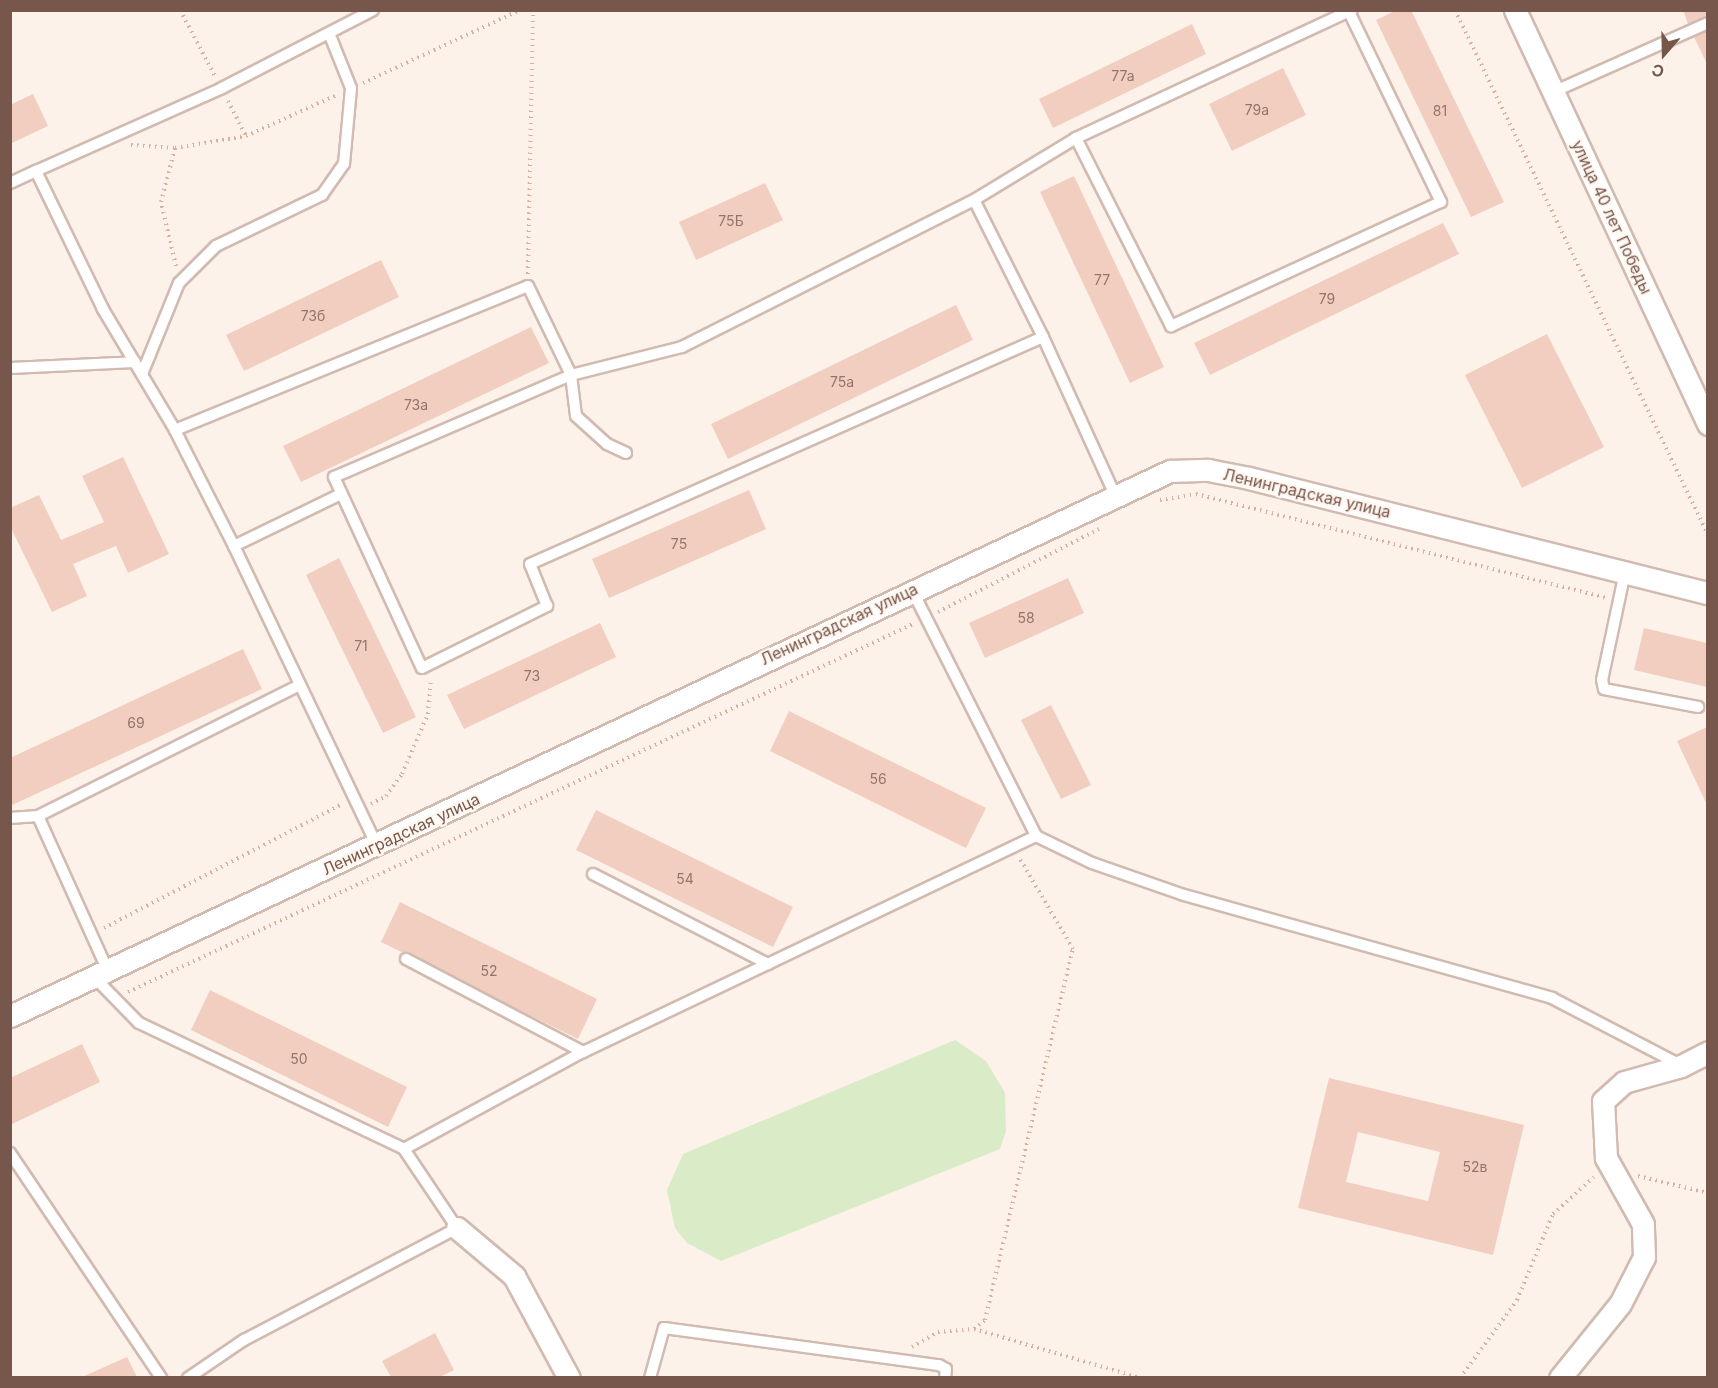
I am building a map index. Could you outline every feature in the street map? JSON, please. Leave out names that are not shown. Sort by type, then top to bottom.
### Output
[{"type":"street","name":"улица 40 лет Победы","points":[[1515,10],[1707,424]]},
{"type":"street","name":"Ленинградская улица","points":[[10,1016],[377,846],[912,590],[1170,471],[1208,470],[1707,593]]},
{"type":"street","points":[[1560,1377],[1620,1304],[1644,1257],[1643,1224],[1606,1158],[1600,1118],[1603,1101],[1624,1082],[1681,1066],[1707,1052]]},
{"type":"street","points":[[457,1228],[514,1275],[569,1377]]},
{"type":"lane","points":[[10,183],[111,140],[373,10]]},
{"type":"lane","points":[[1043,337],[530,564],[547,606],[422,668],[334,477],[571,375],[682,347],[974,200],[1076,138],[1350,11],[1441,202],[1171,326],[1076,138]]},
{"type":"lane","points":[[1553,92],[1707,22]]},
{"type":"lane","points":[[142,374],[179,283],[216,246],[322,195],[344,164],[351,88],[329,33]]},
{"type":"lane","points":[[36,171],[135,362],[175,430],[234,546],[298,686],[377,846]]},
{"type":"lane","points":[[974,200],[1043,337],[1115,495]]},
{"type":"lane","points":[[175,430],[528,286],[571,375],[576,416],[608,444],[626,453]]},
{"type":"lane","points":[[10,368],[135,362]]},
{"type":"lane","points":[[234,546],[340,494]]},
{"type":"lane","points":[[1625,572],[1602,680],[1604,689],[1698,707]]},
{"type":"lane","points":[[912,590],[1036,837],[1092,863],[1184,895],[1552,998],[1681,1066]]},
{"type":"lane","points":[[10,818],[38,816],[298,686]]},
{"type":"lane","points":[[38,816],[91,934],[100,973],[111,1000],[139,1023],[404,1149],[457,1228],[244,1340],[188,1377]]},
{"type":"lane","points":[[404,1149],[583,1052],[1036,837]]},
{"type":"lane","points":[[593,874],[768,964]]},
{"type":"lane","points":[[406,959],[583,1052]]},
{"type":"lane","points":[[10,1153],[161,1377]]},
{"type":"lane","points":[[650,1377],[664,1328],[944,1366],[945,1377]]},
{"type":"path","points":[[111,140],[175,148],[246,136],[520,10]]},
{"type":"path","points":[[528,286],[533,10]]},
{"type":"path","points":[[1455,10],[1707,535]]},
{"type":"path","points":[[175,148],[161,202],[179,283]]},
{"type":"path","points":[[1152,502],[1196,494],[1618,601]]},
{"type":"path","points":[[111,1000],[926,618],[1110,523]]},
{"type":"path","points":[[359,810],[386,796],[402,774],[428,714],[432,663]]},
{"type":"path","points":[[91,934],[354,798]]},
{"type":"path","points":[[974,1329],[985,1320],[1073,949],[1013,847]]},
{"type":"path","points":[[1460,1377],[1517,1300],[1553,1214],[1588,1179],[1614,1170],[1707,1193]]},
{"type":"path","points":[[894,1359],[938,1332],[974,1329],[1140,1377]]},
{"type":"green space","points":[[955,1040],[986,1061],[1005,1093],[1006,1131],[1000,1149],[721,1261],[687,1243],[675,1228],[667,1190],[683,1154]]},
{"type":"building","points":[[1397,10],[1411,10],[1504,202],[1471,217],[1376,20]]},
{"type":"building","points":[[1683,10],[1707,10],[1707,16],[1688,24]]},
{"type":"building","points":[[1192,24],[1206,54],[1053,128],[1039,99]]},
{"type":"building","points":[[1707,31],[1707,64],[1694,37]]},
{"type":"building","points":[[1283,68],[1306,115],[1232,151],[1209,104]]},
{"type":"building","points":[[33,94],[48,126],[10,144],[10,105]]},
{"type":"building","points":[[1074,176],[1164,367],[1130,383],[1040,192]]},
{"type":"building","points":[[765,183],[783,220],[696,260],[679,222]]},
{"type":"building","points":[[1443,223],[1459,254],[1210,375],[1194,343]]},
{"type":"building","points":[[381,260],[399,297],[244,371],[226,335]]},
{"type":"building","points":[[956,305],[973,340],[728,459],[711,424]]},
{"type":"building","points":[[531,327],[549,363],[301,482],[283,446]]},
{"type":"building","points":[[1547,334],[1604,447],[1522,488],[1465,375]]},
{"type":"building","points":[[123,457],[169,554],[128,573],[116,546],[73,564],[87,596],[52,612],[10,526],[10,508],[39,495],[61,540],[104,522],[82,476]]},
{"type":"building","points":[[749,490],[766,529],[609,598],[592,559]]},
{"type":"building","points":[[339,558],[416,717],[383,733],[306,575]]},
{"type":"building","points":[[1068,578],[1084,613],[985,658],[969,623]]},
{"type":"building","points":[[600,623],[616,657],[464,729],[447,695]]},
{"type":"building","points":[[1644,628],[1707,643],[1707,687],[1634,670]]},
{"type":"building","points":[[243,649],[262,689],[10,806],[10,758]]},
{"type":"building","points":[[1051,705],[1091,785],[1061,799],[1021,720]]},
{"type":"building","points":[[789,711],[986,808],[966,848],[770,751]]},
{"type":"building","points":[[1707,727],[1707,805],[1677,741]]},
{"type":"building","points":[[596,810],[793,907],[773,947],[576,850]]},
{"type":"building","points":[[400,902],[597,999],[578,1039],[381,942]]},
{"type":"building","points":[[210,990],[407,1087],[388,1127],[191,1030]]},
{"type":"building","points":[[82,1044],[100,1082],[10,1125],[10,1078]]},
{"type":"building","points":[[1329,1078],[1524,1125],[1493,1255],[1298,1208]],"holes":[[[1358,1132],[1440,1152],[1428,1201],[1346,1182]]]},
{"type":"building","points":[[435,1333],[454,1370],[440,1377],[391,1377],[382,1361]]},
{"type":"building","points":[[127,1357],[137,1377],[82,1377]]}]
